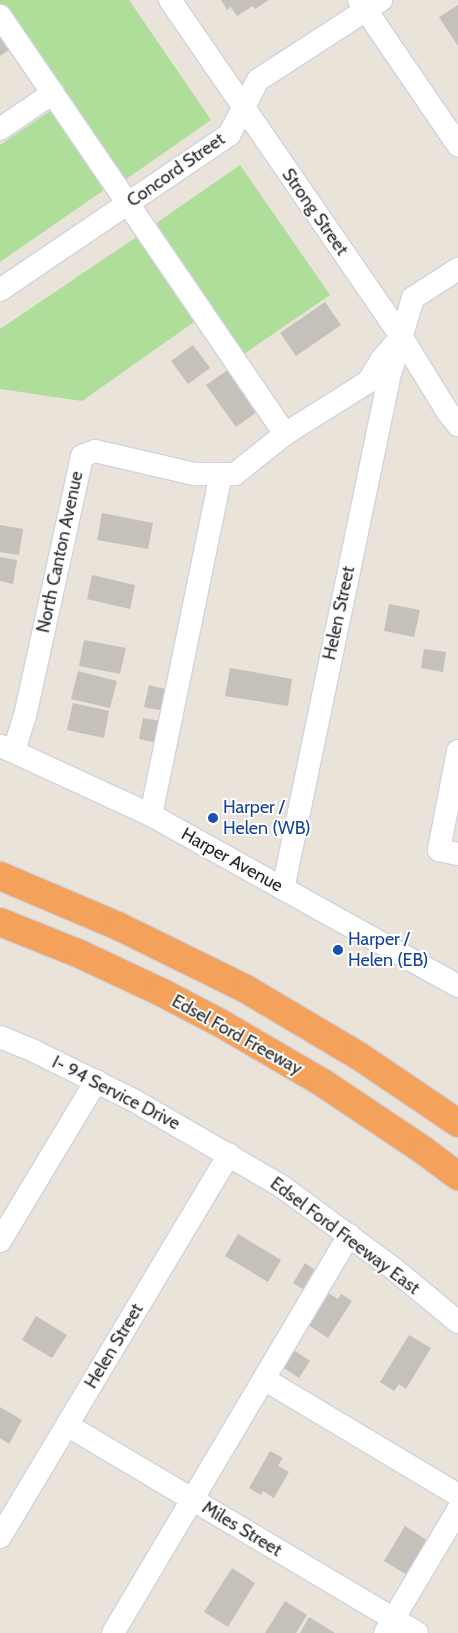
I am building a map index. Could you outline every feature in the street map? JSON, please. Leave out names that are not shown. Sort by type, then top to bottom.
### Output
[{"type":"highway","points":[[0,876],[118,926],[246,989],[359,1056],[458,1123]]},
{"type":"highway","name":"Edsel Ford Freeway","points":[[0,922],[82,955],[222,1024],[323,1083],[423,1150],[458,1176]]},
{"type":"street","name":"Strong Street","points":[[170,0],[401,337],[446,411],[458,425]]},
{"type":"street","name":"Concord Street","points":[[0,290],[229,134],[258,80],[369,3]]},
{"type":"street","points":[[369,3],[451,119],[458,145]]},
{"type":"street","points":[[0,16],[285,434]]},
{"type":"street","points":[[0,129],[53,93]]},
{"type":"street","name":"Helen Street","points":[[283,889],[390,373],[413,298],[458,269]]},
{"type":"street","name":"North Canton Avenue","points":[[7,748],[25,716],[80,457],[95,451],[184,472],[221,475],[240,472],[285,434],[368,382],[382,359],[401,337]]},
{"type":"street","points":[[151,815],[221,475]]},
{"type":"street","name":"Harper Avenue","points":[[7,748],[151,815],[458,986]]},
{"type":"street","points":[[458,752],[439,850],[458,854]]},
{"type":"street","name":"I- 94 Service Drive","points":[[0,1037],[96,1081],[229,1154]]},
{"type":"street","points":[[0,1241],[96,1081]]},
{"type":"street","name":"Helen Street","points":[[0,1537],[229,1154]]},
{"type":"street","name":"Edsel Ford Freeway East","points":[[229,1154],[281,1186],[350,1235],[458,1322]]},
{"type":"street","points":[[113,1633],[350,1235]]},
{"type":"street","points":[[264,1379],[458,1495]]},
{"type":"street","name":"Miles Street","points":[[67,1425],[192,1500],[389,1626],[417,1633]]},
{"type":"street","points":[[389,1626],[458,1510]]},
{"type":"green space","points":[[0,0],[129,0],[211,120],[122,182],[0,5]]},
{"type":"green space","points":[[50,111],[104,190],[0,262],[0,145]]},
{"type":"green space","points":[[240,165],[330,295],[241,356],[152,226]]},
{"type":"green space","points":[[138,236],[194,322],[82,401],[0,389],[0,329]]},
{"type":"building","points":[[221,0],[269,0],[255,9],[253,6],[237,16],[231,7],[227,10]]},
{"type":"building","points":[[458,5],[458,46],[439,17]]},
{"type":"building","points":[[0,22],[16,45],[0,56]]},
{"type":"building","points":[[325,302],[341,325],[296,356],[280,333]]},
{"type":"building","points":[[193,345],[210,368],[188,384],[171,361]]},
{"type":"building","points":[[229,369],[258,411],[236,427],[206,385]]},
{"type":"building","points":[[102,513],[153,523],[148,549],[97,540]]},
{"type":"building","points":[[0,525],[23,529],[19,555],[0,552]]},
{"type":"building","points":[[0,557],[17,560],[13,584],[0,581]]},
{"type":"building","points":[[92,575],[135,585],[130,609],[87,599]]},
{"type":"building","points":[[389,604],[420,610],[414,637],[384,631]]},
{"type":"building","points":[[84,640],[126,648],[120,674],[79,666]]},
{"type":"building","points":[[424,649],[446,652],[443,672],[421,668]]},
{"type":"building","points":[[230,668],[292,679],[288,706],[225,696]]},
{"type":"building","points":[[78,671],[117,681],[110,708],[71,699]]},
{"type":"building","points":[[149,685],[169,690],[164,711],[144,707]]},
{"type":"building","points":[[73,703],[109,711],[104,738],[67,730]]},
{"type":"building","points":[[143,718],[161,721],[157,743],[139,739]]},
{"type":"building","points":[[238,1234],[281,1260],[268,1282],[225,1256]]},
{"type":"building","points":[[305,1263],[318,1272],[306,1291],[293,1283]]},
{"type":"building","points":[[325,1291],[338,1299],[341,1294],[352,1301],[328,1338],[305,1323]]},
{"type":"building","points":[[36,1316],[67,1335],[52,1358],[22,1340]]},
{"type":"building","points":[[409,1335],[431,1348],[406,1389],[399,1384],[394,1391],[380,1382]]},
{"type":"building","points":[[292,1349],[310,1361],[299,1378],[281,1366]]},
{"type":"building","points":[[0,1407],[22,1420],[9,1444],[0,1438]]},
{"type":"building","points":[[270,1451],[283,1458],[278,1466],[289,1472],[274,1498],[263,1491],[261,1495],[249,1488]]},
{"type":"building","points":[[405,1526],[428,1541],[407,1575],[384,1561]]},
{"type":"building","points":[[232,1568],[255,1583],[228,1627],[204,1612]]},
{"type":"building","points":[[285,1601],[307,1615],[296,1633],[265,1633]]},
{"type":"building","points":[[309,1617],[335,1633],[300,1633]]},
{"type":"place","name":"Harper / Helen (WB)","points":[[213,818]]},
{"type":"place","name":"Harper / Helen (EB)","points":[[338,950]]}]
